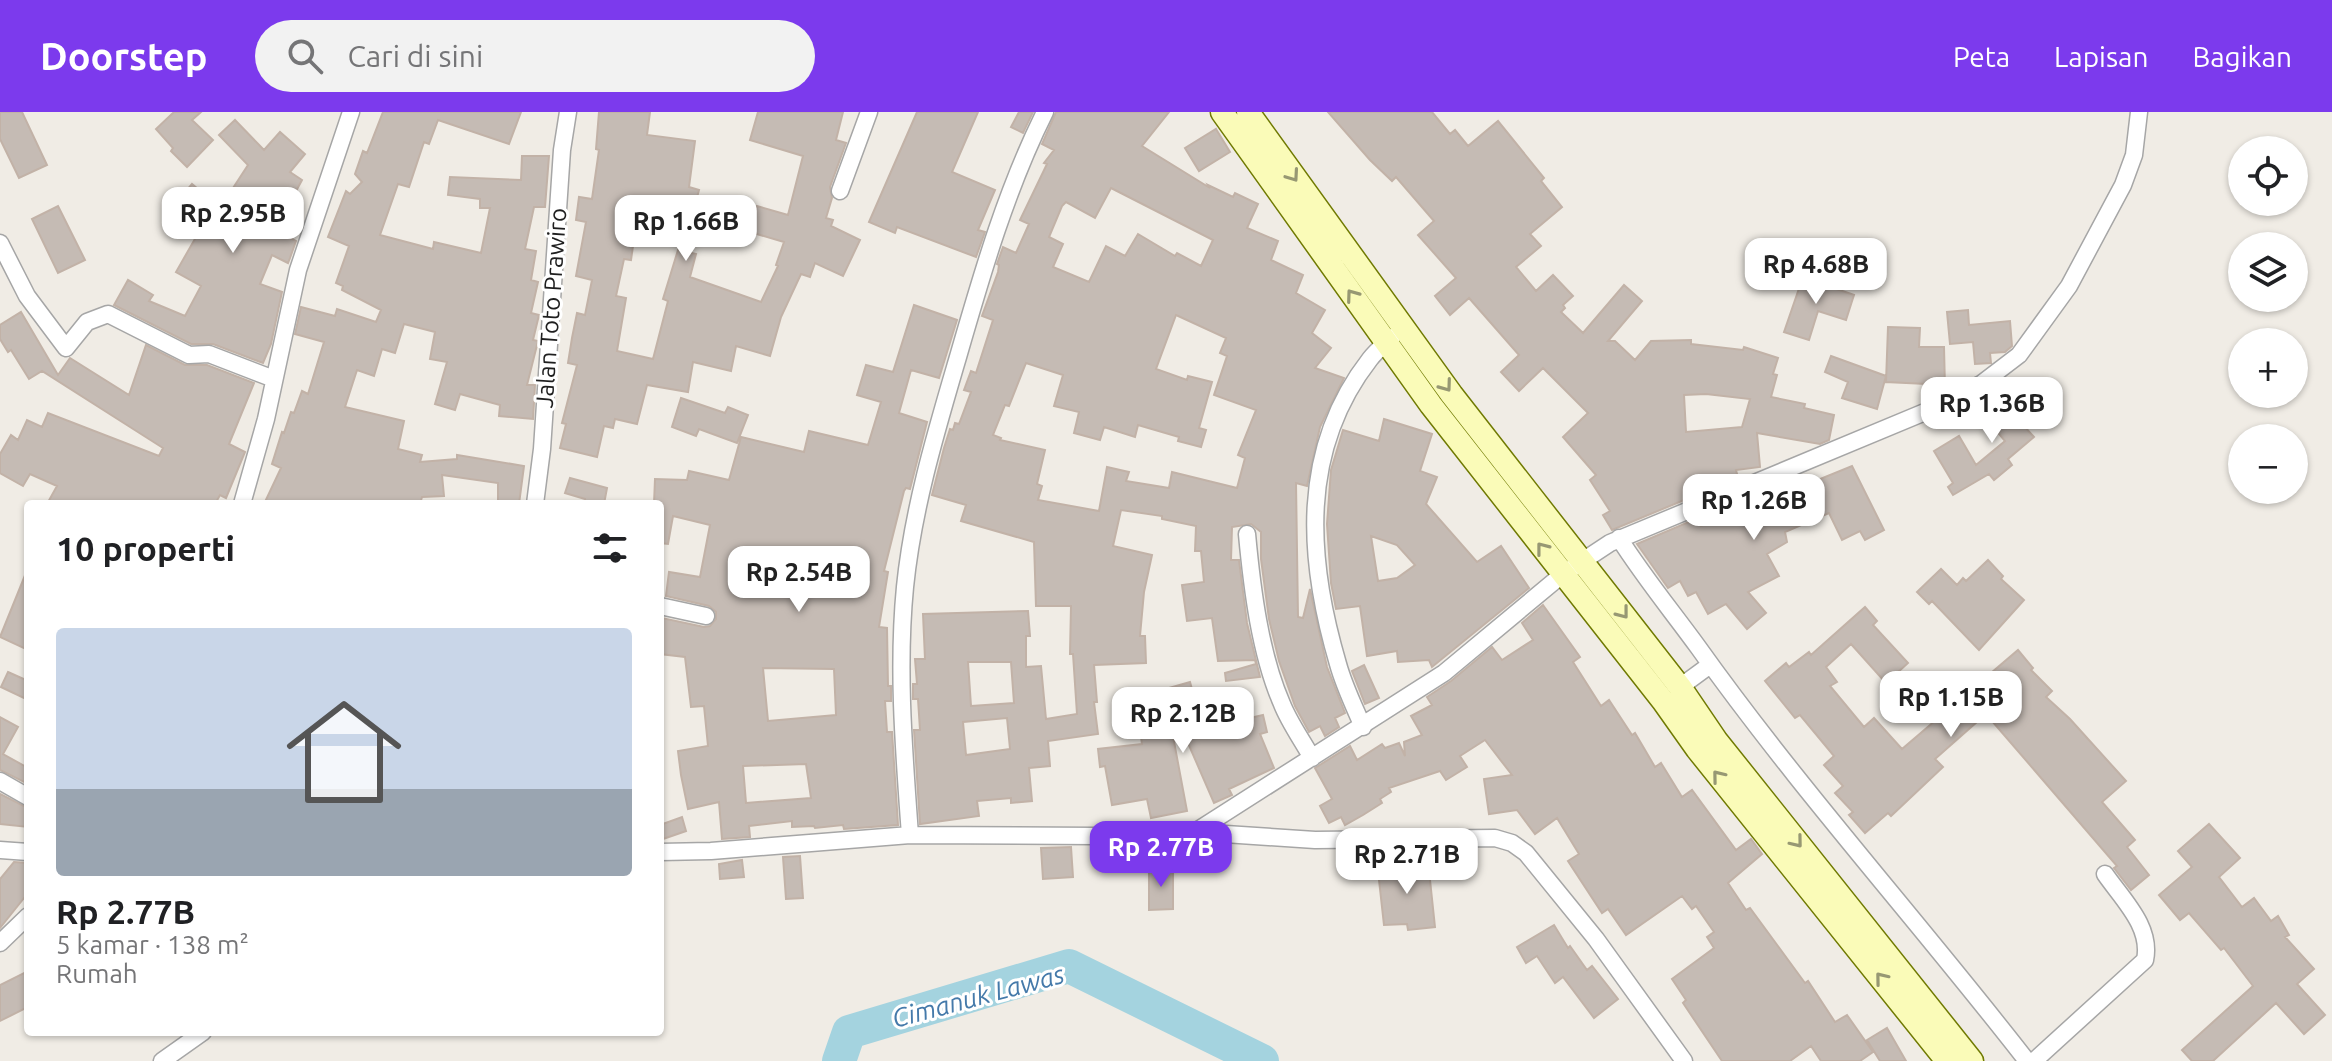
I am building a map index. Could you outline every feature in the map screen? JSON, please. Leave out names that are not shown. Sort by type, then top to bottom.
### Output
[{"type":"main road","points":[[1222,112],[1246,121],[1385,343],[1558,579],[1672,694]]},
{"type":"main road","points":[[1385,343],[1492,447],[1588,557],[1672,694],[1697,749],[1766,820],[1910,1000],[1972,1061]]},
{"type":"main road","points":[[1475,463],[1492,447]]},
{"type":"main road","points":[[1910,1000],[1947,1061]]},
{"type":"street","points":[[243,500],[266,419],[298,270],[351,112]]},
{"type":"street","name":"Jalan Toto Prawiro","points":[[536,500],[542,449],[562,150],[568,112]]},
{"type":"street","points":[[840,191],[869,112]]},
{"type":"street","points":[[910,835],[900,667],[905,586],[916,515],[983,270],[1010,191],[1045,112]]},
{"type":"street","points":[[1195,832],[1363,727],[1469,655],[1558,579],[1615,540],[1937,407],[1981,384],[2019,355],[2069,286],[2123,185],[2134,155],[2139,112]]},
{"type":"street","points":[[0,243],[27,296],[66,348],[87,322],[108,314],[189,355],[209,354],[274,379]]},
{"type":"street","points":[[1363,727],[1338,667],[1328,626],[1316,545],[1314,503],[1319,469],[1331,430],[1351,388],[1385,343]]},
{"type":"street","points":[[1247,534],[1252,585],[1271,674],[1282,705],[1312,758]]},
{"type":"street","points":[[1615,540],[1710,665],[2027,1061]]},
{"type":"street","points":[[664,607],[706,616]]},
{"type":"street","points":[[1672,694],[1710,665]]},
{"type":"street","points":[[0,781],[24,795]]},
{"type":"street","points":[[664,852],[910,835],[1097,836],[1195,832],[1315,840],[1495,838],[1512,843],[1526,853],[1596,939],[1684,1061]]},
{"type":"street","points":[[0,850],[24,852]]},
{"type":"street","points":[[2034,1061],[2145,960],[2148,947],[2145,931],[2105,874]]},
{"type":"street","points":[[0,943],[24,920]]},
{"type":"street","points":[[162,1061],[197,1036]]},
{"type":"building","points":[[0,112],[22,112],[47,165],[19,178],[0,139]]},
{"type":"building","points":[[174,112],[201,112],[192,120],[213,140],[187,167],[156,129]]},
{"type":"building","points":[[383,112],[521,112],[509,144],[438,120],[429,144],[424,142],[409,187],[398,184],[380,235],[433,249],[434,242],[481,253],[490,208],[480,208],[480,199],[448,195],[450,177],[521,180],[522,156],[549,156],[545,207],[534,207],[525,249],[536,251],[531,280],[538,282],[531,313],[539,315],[533,340],[538,341],[527,385],[535,385],[533,419],[499,416],[500,405],[460,394],[455,410],[435,404],[447,362],[430,359],[435,332],[404,324],[395,353],[382,349],[374,376],[357,370],[345,407],[404,421],[398,449],[422,455],[420,462],[457,459],[457,455],[524,466],[520,500],[498,500],[498,483],[442,475],[444,496],[422,497],[421,500],[266,500],[281,468],[272,464],[282,432],[291,412],[294,413],[302,391],[308,394],[324,342],[295,334],[301,307],[335,316],[337,309],[376,322],[381,310],[342,290],[343,286],[336,283],[349,246],[328,237],[346,191],[350,194],[362,182],[355,174],[363,151],[367,153]]},
{"type":"building","points":[[599,112],[650,112],[647,135],[695,141],[689,187],[699,190],[693,213],[685,210],[681,244],[634,239],[631,260],[624,259],[616,296],[626,298],[617,351],[653,359],[668,301],[663,299],[678,250],[696,254],[690,277],[761,302],[778,266],[784,242],[750,232],[757,206],[788,215],[803,156],[750,140],[758,112],[843,112],[836,140],[846,143],[830,187],[832,198],[826,218],[833,220],[831,226],[860,240],[843,276],[815,263],[810,277],[801,274],[781,317],[770,356],[736,346],[731,371],[693,362],[688,392],[647,385],[637,424],[615,419],[613,428],[604,426],[597,457],[560,448],[566,424],[562,423],[577,365],[568,363],[572,338],[577,313],[585,315],[592,280],[576,276],[586,222],[576,220],[579,197],[592,199],[599,150],[596,149]]},
{"type":"building","points":[[917,112],[978,112],[952,172],[995,190],[978,230],[985,232],[976,257],[897,227],[895,233],[869,222]]},
{"type":"building","points":[[1019,112],[1033,112],[1023,133],[1011,127]]},
{"type":"building","points":[[1056,112],[1169,112],[1142,146],[1210,188],[1208,185],[1258,204],[1247,228],[1278,241],[1271,260],[1303,275],[1296,293],[1325,310],[1312,333],[1331,348],[1315,368],[1344,378],[1320,427],[1307,486],[1296,483],[1298,617],[1303,618],[1310,589],[1327,667],[1345,713],[1335,718],[1339,727],[1325,736],[1320,726],[1309,732],[1295,706],[1279,661],[1269,619],[1261,559],[1261,532],[1251,524],[1232,527],[1231,560],[1239,560],[1247,623],[1260,677],[1226,681],[1225,673],[1256,664],[1255,660],[1218,661],[1212,618],[1187,621],[1182,585],[1204,582],[1201,551],[1195,551],[1196,526],[1162,519],[1162,516],[1121,510],[1113,546],[1152,555],[1144,592],[1140,636],[1145,636],[1146,663],[1094,665],[1098,734],[1048,741],[1050,766],[1029,768],[1032,801],[1011,803],[1011,798],[977,801],[979,816],[920,824],[914,730],[920,730],[918,699],[913,699],[913,684],[917,684],[915,659],[925,659],[923,614],[1028,611],[1030,636],[1026,636],[1026,667],[1041,666],[1046,719],[1077,714],[1073,654],[1070,654],[1071,606],[1036,606],[1034,542],[961,521],[966,505],[932,495],[950,429],[953,430],[955,423],[959,424],[971,392],[964,390],[971,371],[976,373],[993,320],[982,316],[998,272],[997,264],[1003,247],[1016,253],[1029,224],[1020,220],[1047,164],[1044,163],[1054,150],[1042,144]],"holes":[[[1111,188],[1213,240],[1201,266],[1177,253],[1175,256],[1138,234],[1125,256],[1106,246],[1089,282],[1053,267],[1063,244],[1049,237],[1062,206],[1066,202],[1095,218]],[[1176,315],[1226,338],[1220,353],[1227,356],[1214,395],[1256,410],[1238,455],[1245,458],[1237,488],[1172,472],[1169,488],[1126,481],[1129,472],[1107,467],[1099,511],[1038,500],[1042,486],[1037,484],[1045,450],[1000,440],[993,435],[1005,405],[1009,406],[1026,363],[1063,375],[1054,406],[1079,412],[1074,433],[1100,440],[1104,427],[1135,437],[1138,425],[1201,447],[1206,430],[1199,428],[1212,382],[1188,376],[1187,380],[1156,369]],[[968,662],[1011,662],[1014,703],[971,706]],[[1007,718],[1010,749],[966,755],[963,722]]]},
{"type":"building","points":[[1328,112],[1432,112],[1450,134],[1455,130],[1468,146],[1498,121],[1544,178],[1541,181],[1562,207],[1530,234],[1541,246],[1516,267],[1536,291],[1553,275],[1573,296],[1563,305],[1565,308],[1561,312],[1583,333],[1624,285],[1642,301],[1608,341],[1615,341],[1635,360],[1651,341],[1691,340],[1691,344],[1743,350],[1744,347],[1778,358],[1771,397],[1805,404],[1804,408],[1834,415],[1829,440],[1820,444],[1757,433],[1760,467],[1736,470],[1738,478],[1705,491],[1686,494],[1689,498],[1612,530],[1603,515],[1610,511],[1590,480],[1596,475],[1563,437],[1588,413],[1543,368],[1519,391],[1501,372],[1519,355],[1469,298],[1450,315],[1435,296],[1456,278],[1418,235],[1434,221],[1396,177],[1392,181]],"holes":[[[1684,395],[1750,399],[1742,427],[1686,432]]]},
{"type":"building","points":[[235,120],[264,150],[280,132],[305,154],[290,172],[302,180],[275,230],[296,241],[288,263],[272,255],[260,284],[282,292],[271,344],[263,363],[213,344],[191,344],[114,305],[128,280],[153,295],[149,301],[185,316],[201,286],[176,272],[207,218],[182,196],[192,184],[220,208],[248,165],[219,135]]},
{"type":"building","points":[[1216,129],[1230,152],[1199,171],[1185,148]]},
{"type":"building","points":[[58,206],[85,260],[58,273],[32,219]]},
{"type":"building","points":[[1804,274],[1854,295],[1846,320],[1818,311],[1809,340],[1784,332]]},
{"type":"building","points":[[914,305],[957,320],[939,378],[911,370],[899,413],[927,422],[910,489],[904,491],[884,571],[888,572],[879,627],[887,628],[891,701],[885,701],[887,732],[892,732],[898,825],[815,828],[792,827],[792,821],[749,826],[750,837],[722,839],[719,802],[688,809],[678,751],[708,746],[704,706],[691,707],[685,657],[664,654],[664,618],[704,627],[710,626],[716,619],[716,612],[709,606],[666,596],[669,572],[700,577],[710,525],[673,516],[668,544],[664,544],[664,500],[654,500],[655,479],[687,480],[689,471],[729,480],[741,437],[804,452],[809,431],[868,445],[881,402],[857,395],[866,365],[893,372]],"holes":[[[763,668],[834,669],[836,715],[768,721]],[[806,764],[811,798],[746,803],[743,766]]]},
{"type":"building","points":[[1968,310],[1969,325],[2010,321],[2012,346],[2005,352],[1990,353],[1991,363],[1975,364],[1973,342],[1950,344],[1947,312]]},
{"type":"building","points":[[21,312],[58,375],[70,358],[129,395],[146,345],[185,365],[207,365],[254,383],[229,444],[245,452],[226,498],[220,495],[217,500],[49,500],[57,486],[30,474],[23,486],[0,473],[0,454],[11,435],[18,440],[27,420],[42,427],[48,413],[159,456],[163,448],[42,371],[29,379],[11,350],[8,352],[0,339],[0,325]]},
{"type":"building","points":[[1888,327],[1920,328],[1919,347],[1944,347],[1945,388],[1927,389],[1927,384],[1886,382]]},
{"type":"building","points":[[1831,356],[1886,376],[1877,409],[1842,398],[1848,382],[1825,372]]},
{"type":"building","points":[[2030,386],[2045,407],[2023,425],[2034,437],[2008,459],[2012,465],[1994,480],[1989,474],[1953,495],[1948,487],[1953,483],[1934,451],[1959,436],[1976,465],[2005,441],[1990,423]]},
{"type":"building","points":[[681,398],[725,413],[728,407],[748,415],[737,443],[699,429],[696,436],[672,427]]},
{"type":"building","points":[[1384,419],[1432,434],[1420,471],[1437,477],[1426,504],[1477,562],[1501,546],[1529,588],[1432,667],[1429,660],[1398,662],[1397,651],[1367,656],[1360,606],[1336,609],[1327,524],[1331,470],[1343,430],[1379,441]],"holes":[[[1371,536],[1397,545],[1415,565],[1397,578],[1378,581]]]},
{"type":"building","points":[[1852,466],[1884,530],[1865,540],[1860,531],[1842,540],[1829,513],[1785,532],[1787,542],[1767,554],[1779,576],[1748,592],[1766,613],[1747,629],[1726,604],[1708,614],[1696,592],[1688,596],[1680,581],[1668,588],[1637,544],[1698,518],[1701,526],[1746,505],[1781,495]]},
{"type":"building","points":[[570,478],[607,488],[605,500],[585,500],[565,493]]},
{"type":"building","points":[[1988,560],[2003,576],[2001,579],[2024,600],[1979,650],[1932,601],[1929,604],[1917,592],[1941,569],[1957,585],[1963,578],[1966,581]]},
{"type":"building","points":[[24,578],[24,648],[0,637]]},
{"type":"building","points":[[1543,605],[1580,657],[1573,662],[1601,706],[1609,700],[1632,735],[1635,733],[1655,767],[1661,763],[1682,797],[1692,790],[1736,850],[1751,839],[1762,854],[1728,883],[1805,983],[1808,981],[1835,1022],[1847,1015],[1873,1052],[1860,1061],[1821,1061],[1811,1046],[1790,1061],[1722,1061],[1683,1003],[1686,1000],[1672,979],[1714,948],[1707,937],[1714,932],[1696,906],[1692,909],[1682,896],[1626,935],[1608,909],[1602,913],[1568,861],[1579,854],[1557,818],[1535,834],[1517,810],[1489,814],[1484,779],[1512,775],[1485,740],[1460,756],[1467,767],[1446,780],[1440,771],[1389,788],[1391,792],[1380,799],[1382,803],[1363,815],[1345,825],[1341,817],[1329,823],[1320,806],[1332,799],[1315,768],[1350,746],[1357,760],[1382,744],[1385,748],[1399,743],[1405,756],[1404,742],[1422,735],[1411,716],[1432,705],[1427,697],[1492,647],[1502,660],[1533,640],[1522,623]]},
{"type":"building","points":[[1865,607],[1877,621],[1873,625],[1908,663],[1886,683],[1851,644],[1826,667],[1837,682],[1830,686],[1864,727],[1874,718],[1902,749],[2018,650],[2033,668],[2031,670],[2052,691],[2046,697],[2126,781],[2102,802],[2135,840],[2127,847],[2149,875],[2131,890],[2114,868],[2117,866],[1986,714],[1935,759],[1943,767],[1891,816],[1888,813],[1865,833],[1849,815],[1853,812],[1835,793],[1843,786],[1824,765],[1834,756],[1800,715],[1795,718],[1765,681],[1786,663],[1789,667],[1809,652],[1811,655]]},
{"type":"building","points":[[1364,665],[1379,698],[1365,704],[1352,671]]},
{"type":"building","points":[[8,672],[24,679],[24,698],[1,687]]},
{"type":"building","points":[[1190,682],[1203,729],[1263,715],[1267,732],[1260,734],[1274,768],[1229,789],[1232,795],[1214,803],[1175,713],[1169,715],[1187,811],[1151,818],[1147,799],[1112,805],[1105,766],[1100,767],[1098,749],[1142,744],[1137,708],[1164,704],[1162,690]]},
{"type":"building","points":[[0,717],[18,727],[3,754],[24,766],[24,782],[0,770]]},
{"type":"building","points":[[0,794],[24,806],[24,827],[0,824]]},
{"type":"building","points":[[682,817],[686,831],[664,839],[664,824]]},
{"type":"building","points":[[2209,824],[2240,858],[2219,877],[2242,907],[2254,898],[2271,921],[2278,916],[2289,935],[2285,937],[2314,969],[2297,984],[2325,1015],[2304,1034],[2276,1003],[2213,1061],[2192,1061],[2182,1050],[2253,986],[2224,948],[2221,950],[2189,913],[2180,920],[2159,895],[2192,867],[2178,851]]},
{"type":"building","points":[[1071,847],[1073,877],[1043,879],[1041,848]]},
{"type":"building","points":[[800,856],[803,898],[786,899],[783,857]]},
{"type":"building","points":[[742,860],[744,877],[720,879],[719,864]]},
{"type":"building","points":[[1428,861],[1435,927],[1408,930],[1407,924],[1384,925],[1378,871]]},
{"type":"building","points":[[14,862],[24,863],[24,898],[0,928],[0,879]]},
{"type":"building","points":[[1149,868],[1173,868],[1173,909],[1149,910]]},
{"type":"building","points":[[1554,925],[1587,970],[1592,966],[1618,999],[1594,1018],[1563,977],[1555,983],[1537,956],[1526,963],[1517,947]]},
{"type":"building","points":[[24,973],[24,1009],[0,1021],[0,985]]},
{"type":"building","points":[[1887,1028],[1906,1061],[1880,1061],[1867,1040]]},
{"type":"waterway","name":"Cimanuk Lawas","points":[[839,1061],[849,1032],[1069,966],[1262,1061]]}]
